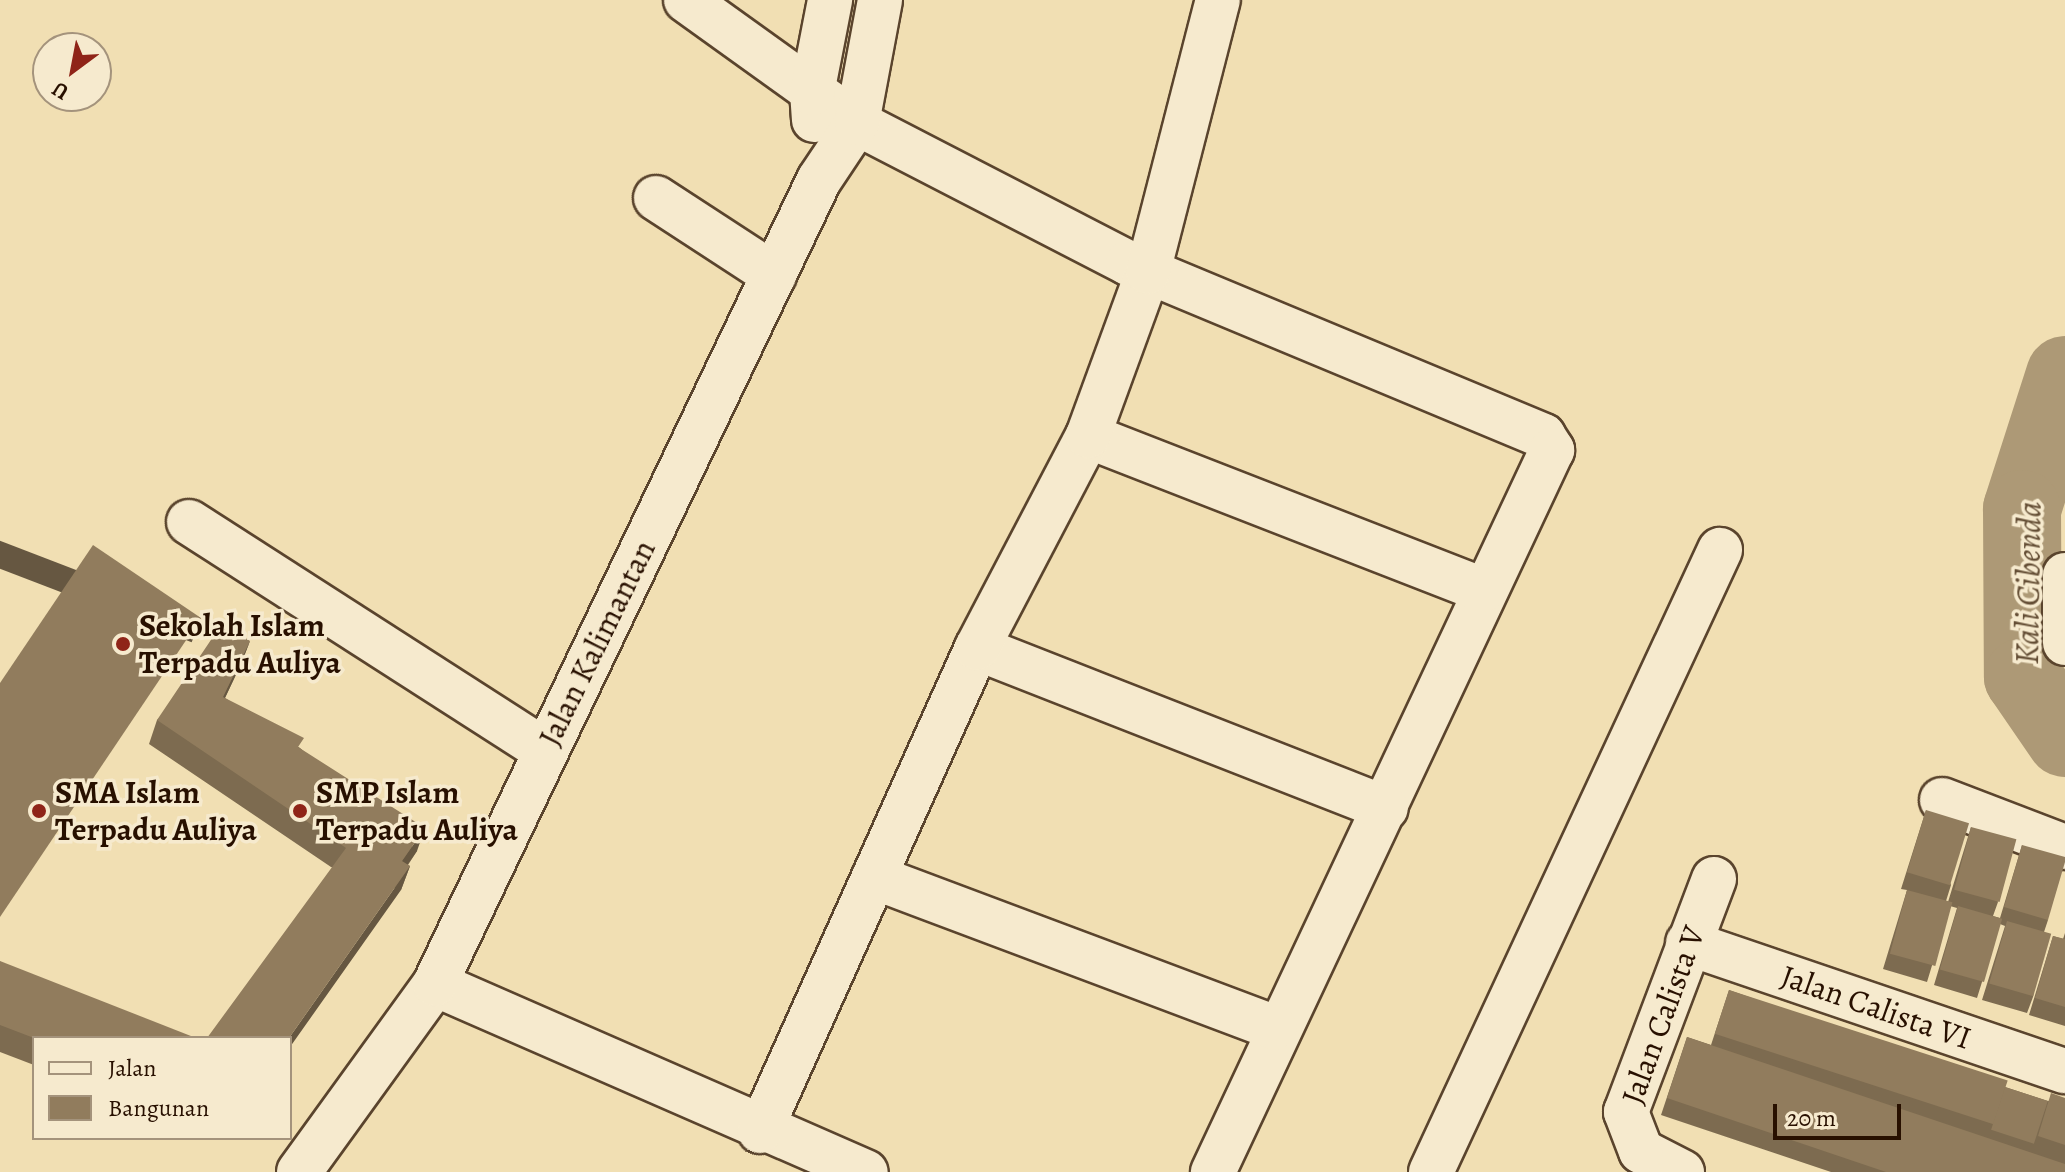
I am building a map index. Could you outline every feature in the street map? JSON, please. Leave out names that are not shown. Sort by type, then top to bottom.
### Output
[{"type":"street","points":[[686,0],[857,123],[1148,272],[1543,436],[1552,450],[1483,590],[1386,808],[1275,1028],[1213,1172]]},
{"type":"street","name":"Jalan Kalimantan","points":[[819,180],[812,93],[830,0]]},
{"type":"street","name":"Jalan Kalimantan","points":[[318,1168],[435,984],[819,180],[857,123],[880,0]]},
{"type":"street","points":[[760,1131],[977,648],[1088,436],[1148,272],[1218,0]]},
{"type":"street","points":[[656,198],[774,275]]},
{"type":"street","points":[[1088,436],[1483,590]]},
{"type":"street","points":[[189,522],[546,751]]},
{"type":"street","points":[[1431,1172],[1720,550]]},
{"type":"street","points":[[2065,575],[2065,643]]},
{"type":"street","points":[[977,648],[1386,808]]},
{"type":"street","points":[[1942,800],[2065,847]]},
{"type":"street","points":[[874,877],[1275,1028]]},
{"type":"street","name":"Jalan Calista V","points":[[1682,1172],[1641,1151],[1626,1112],[1714,879]]},
{"type":"street","name":"Jalan Calista VI","points":[[1688,943],[2065,1071]]},
{"type":"street","points":[[435,984],[760,1131],[866,1172]]},
{"type":"building","name":"SMA Islam Terpadu Auliya","points":[[93,545],[201,618],[0,917],[0,683]]},
{"type":"building","name":"SMP Islam Terpadu Auliya","points":[[223,622],[250,641],[223,697],[304,738],[298,747],[425,828],[402,861],[410,866],[290,1036],[208,1036],[346,848],[157,720]]},
{"type":"building","points":[[1926,810],[1969,823],[1950,885],[1907,872]]},
{"type":"building","points":[[1971,827],[2016,839],[2000,902],[1954,890]]},
{"type":"building","points":[[2022,845],[2065,857],[2048,920],[2004,907]]},
{"type":"building","points":[[1907,890],[1952,902],[1935,966],[1890,954]]},
{"type":"building","points":[[1958,906],[2002,919],[1984,982],[1940,969]]},
{"type":"building","points":[[2007,921],[2051,934],[2033,996],[1989,983]]},
{"type":"building","points":[[2053,936],[2065,939],[2065,1007],[2035,998]]},
{"type":"building","points":[[0,961],[191,1036],[32,1037],[0,1025]]},
{"type":"building","points":[[1729,990],[2008,1081],[1993,1124],[1715,1034]]},
{"type":"building","points":[[1687,1037],[2065,1164],[2065,1172],[1886,1172],[1667,1098]]},
{"type":"building","points":[[2005,1087],[2048,1101],[2034,1144],[1991,1130]]},
{"type":"building","points":[[2051,1093],[2065,1098],[2065,1145],[2038,1136]]},
{"type":"waterway","name":"Kali Cibenda","points":[[2065,375],[2022,509],[2023,677],[2065,738]]},
{"type":"place","name":"Sekolah Islam Terpadu Auliya","points":[[123,644]]},
{"type":"place","name":"SMA Islam Terpadu Auliya","points":[[39,811]]},
{"type":"place","name":"SMP Islam Terpadu Auliya","points":[[300,811]]}]
